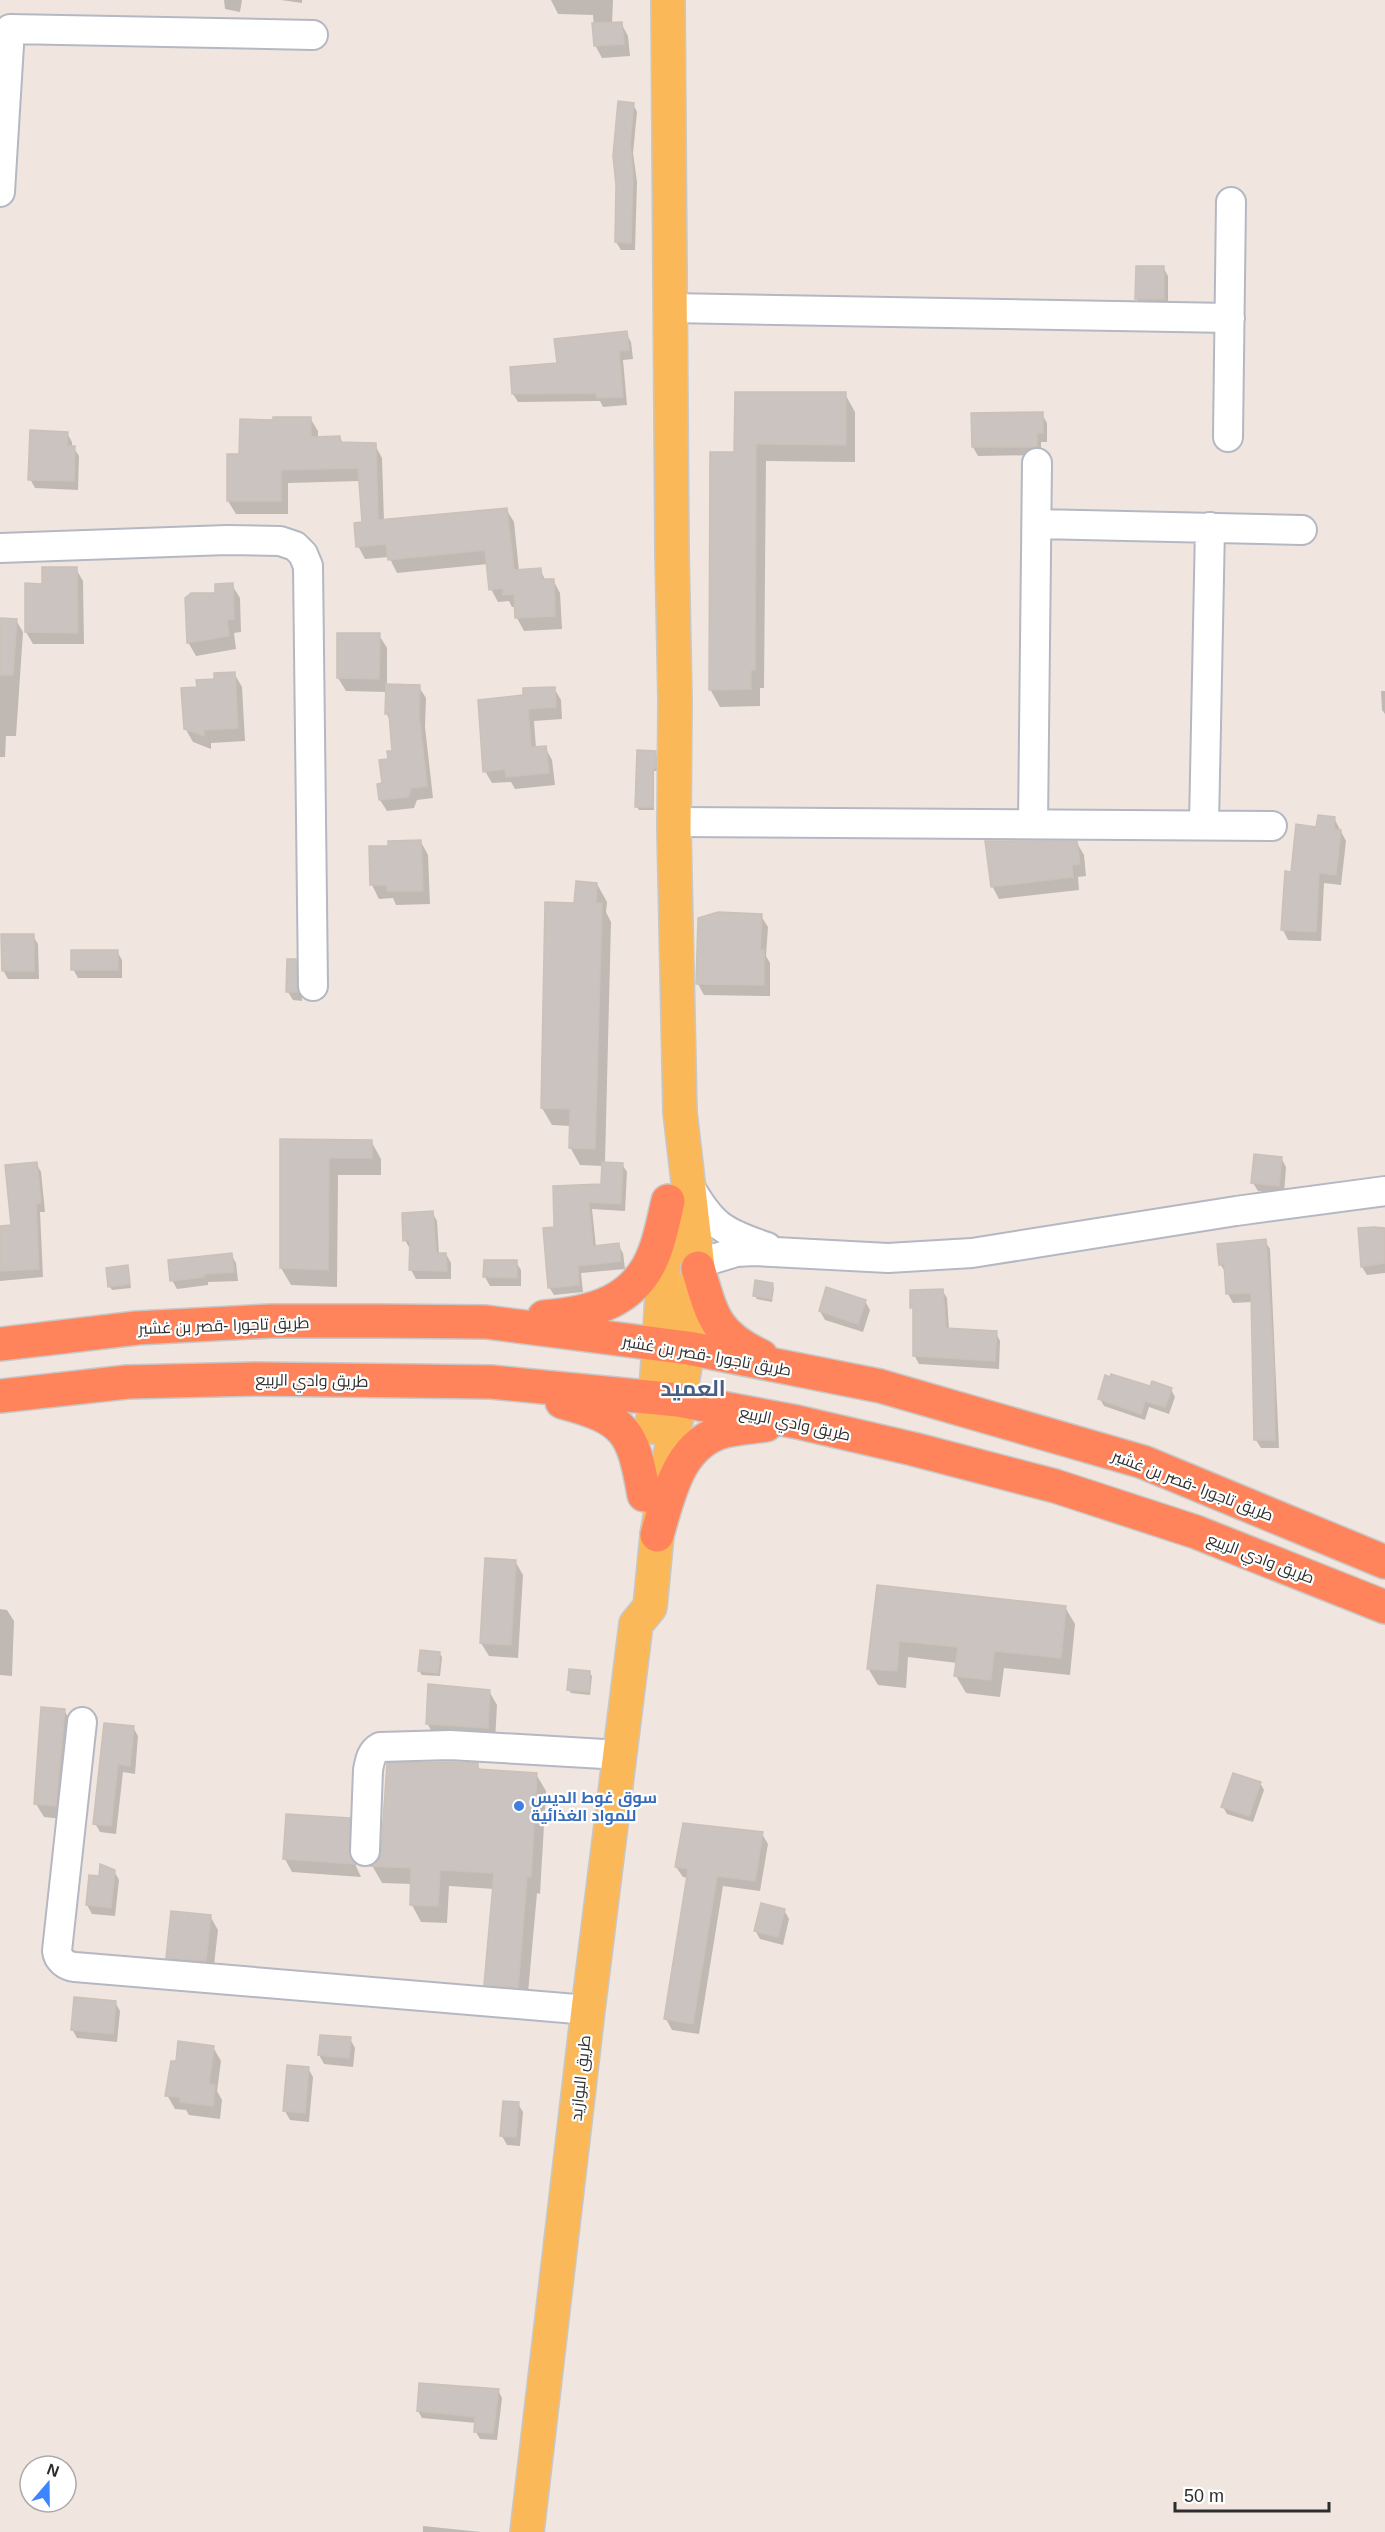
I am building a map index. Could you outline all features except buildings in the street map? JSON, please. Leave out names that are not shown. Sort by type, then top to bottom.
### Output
[{"type":"highway","points":[[486,1322],[583,1313],[613,1301],[633,1286],[648,1266],[679,1193]]},
{"type":"highway","points":[[698,1266],[713,1315],[720,1328],[742,1347],[787,1368]]},
{"type":"highway","name":"طريق تاجورا -قصر بن غشير","points":[[0,1344],[137,1328],[271,1321],[486,1322],[674,1346],[880,1386],[1143,1462],[1385,1562]]},
{"type":"highway","name":"طريق وادي الربيع","points":[[0,1396],[127,1382],[257,1379],[491,1382],[667,1398],[797,1422],[1055,1486],[1196,1532],[1385,1607]]},
{"type":"highway","points":[[491,1382],[591,1410],[610,1419],[634,1448],[644,1495]]},
{"type":"highway","points":[[657,1534],[680,1466],[691,1451],[706,1439],[723,1431],[797,1422]]},
{"type":"main road","points":[[668,0],[675,700],[674,822],[680,1112],[679,1193],[662,1288],[674,1346]]},
{"type":"main road","points":[[667,1398],[644,1495],[628,1605],[636,1624],[651,1607],[667,1398],[674,1346],[698,1266],[679,1193]]},
{"type":"main road","name":"طريق البوازيد","points":[[527,2532],[636,1624]]},
{"type":"street","points":[[0,192],[5,28],[313,35]]},
{"type":"street","points":[[1228,437],[1231,202]]},
{"type":"street","points":[[670,308],[1230,318]]},
{"type":"street","points":[[1033,824],[1037,464]]},
{"type":"street","points":[[1036,524],[1302,530]]},
{"type":"street","points":[[1204,825],[1210,527]]},
{"type":"street","points":[[0,548],[259,540],[288,542],[303,554],[308,566],[313,986]]},
{"type":"street","points":[[674,822],[1272,826]]},
{"type":"street","points":[[698,1266],[736,1252],[777,1251],[888,1258],[972,1253],[1236,1211],[1385,1191]]},
{"type":"street","points":[[679,1193],[702,1208],[722,1229],[739,1238],[777,1251]]},
{"type":"street","points":[[82,1722],[57,1951],[58,1956],[66,1964],[87,1968],[588,2010]]},
{"type":"street","points":[[365,1851],[368,1770],[371,1757],[380,1747],[450,1745],[621,1755]]},
{"type":"place","name":"سوق غوط الديس للمواد الغذائية","points":[[519,1806]]},
{"type":"district","name":"العميد","points":[[693,1388]]}]
